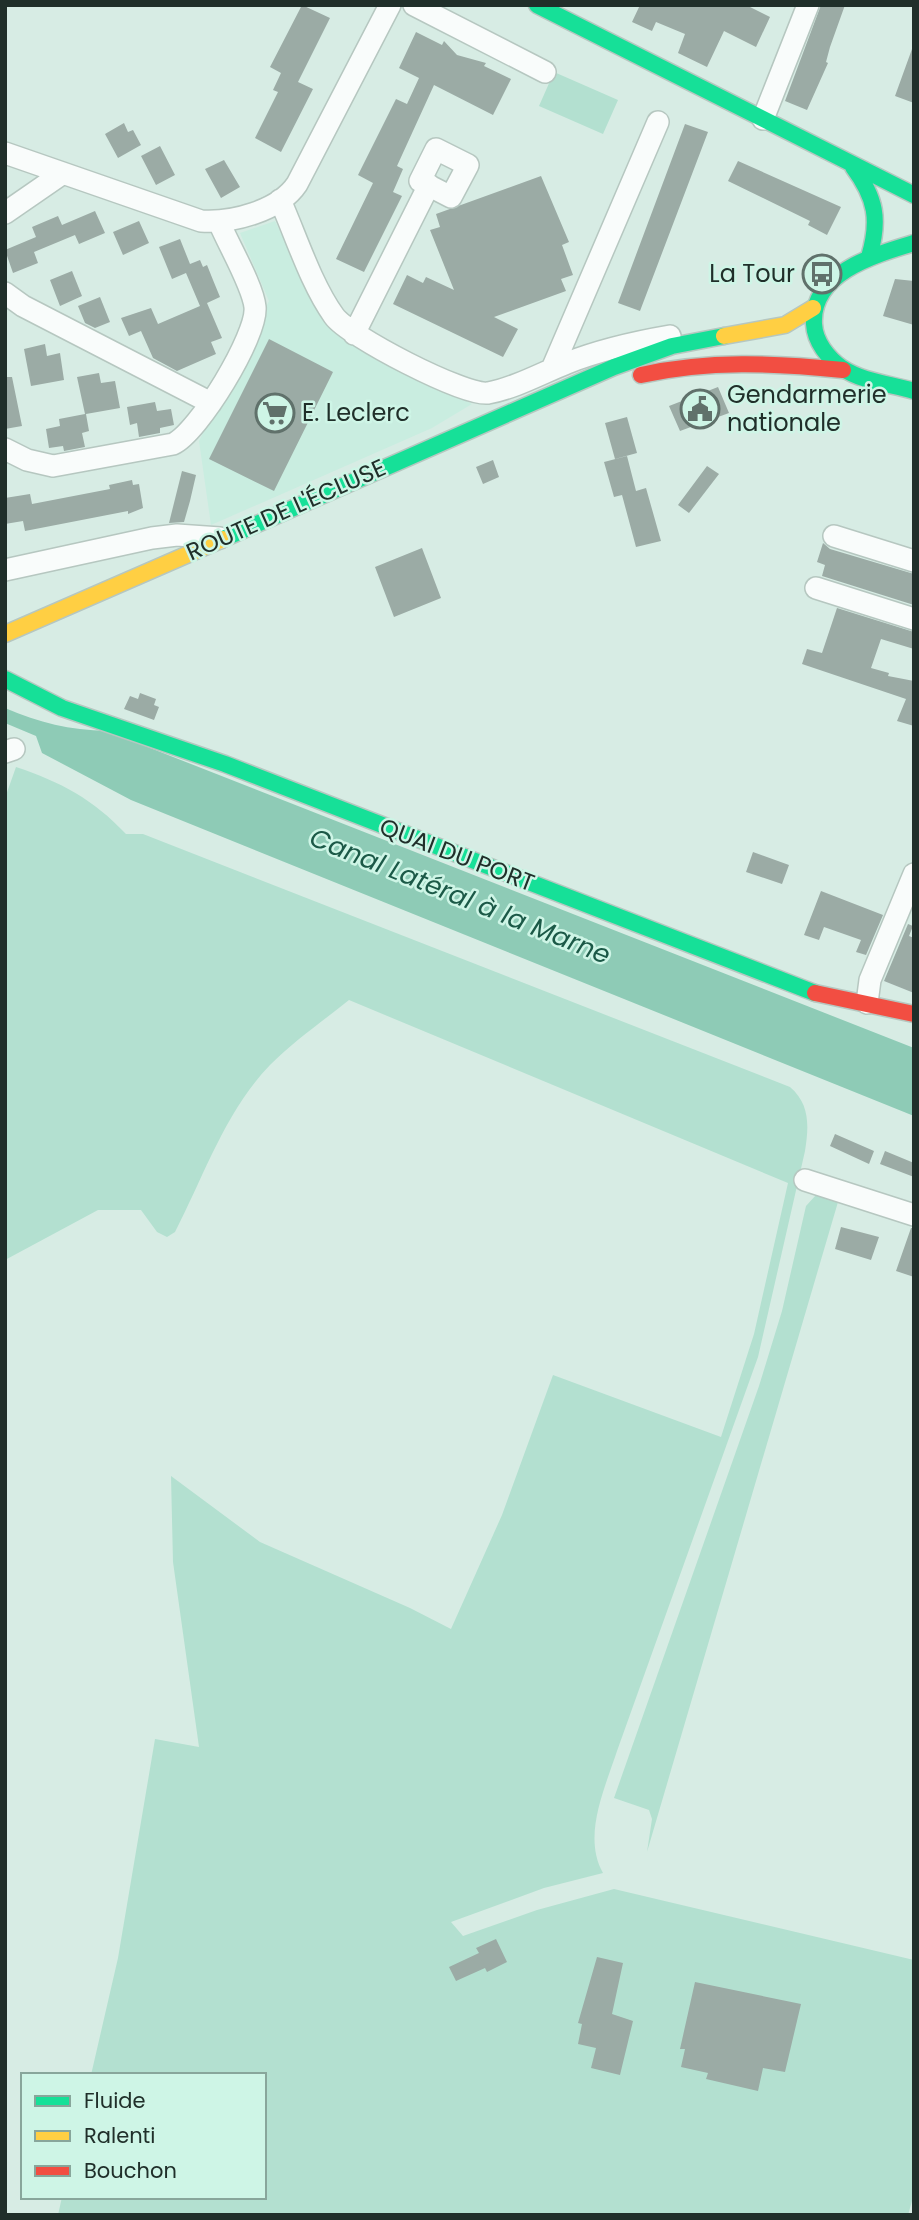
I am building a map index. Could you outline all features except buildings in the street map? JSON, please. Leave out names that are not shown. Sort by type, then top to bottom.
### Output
[{"type":"main road","points":[[537,5],[852,167],[914,195]]},
{"type":"main road","points":[[852,167],[876,201],[879,219],[869,257]]},
{"type":"main road","points":[[843,370],[817,340],[813,327],[813,308],[834,280],[869,257],[914,243]]},
{"type":"main road","name":"ROUTE DE L'ÉCLUSE","points":[[568,387],[709,362],[772,346],[813,308]]},
{"type":"main road","name":"ROUTE DE L'ÉCLUSE","points":[[5,634],[568,387],[660,351],[714,337],[772,346],[914,391]]},
{"type":"main road","name":"QUAI DU PORT","points":[[5,679],[62,708],[225,764],[803,990],[914,1014]]},
{"type":"street","points":[[5,153],[201,221],[219,222],[261,210],[280,200],[297,184],[390,5]]},
{"type":"street","points":[[414,5],[545,72]]},
{"type":"street","points":[[763,119],[808,5]]},
{"type":"street","points":[[552,369],[658,122]]},
{"type":"street","points":[[5,213],[62,173]]},
{"type":"street","points":[[354,334],[429,185]]},
{"type":"street","points":[[280,200],[334,316],[354,334],[450,384],[473,393],[484,393],[639,341],[683,334],[714,337]]},
{"type":"street","points":[[5,449],[27,460],[53,466],[173,444],[188,435],[236,362],[253,322],[255,307],[219,222]]},
{"type":"street","points":[[5,293],[23,306],[211,403]]},
{"type":"street","points":[[5,570],[152,537],[177,535],[222,539]]},
{"type":"street","points":[[834,536],[914,561]]},
{"type":"street","points":[[816,589],[914,619]]},
{"type":"street","points":[[867,1003],[870,980],[914,874]]},
{"type":"street","points":[[805,1180],[914,1214]]},
{"type":"shaded area","points":[[554,72],[618,100],[603,134],[539,106]]},
{"type":"shaded area","points":[[275,221],[328,327],[472,404],[432,428],[211,525],[199,441],[269,301],[240,233]]},
{"type":"shaded area","points":[[16,767],[76,793],[126,834],[143,834],[790,1087],[797,1094],[805,1108],[805,1151],[758,1357],[602,1796],[595,1828],[595,1844],[603,1873],[544,1888],[451,1922],[463,1936],[537,1910],[614,1889],[914,1960],[914,2194],[908,2215],[58,2215],[62,2199],[266,2199],[266,2073],[91,2073],[118,1958],[155,1739],[199,1747],[173,1562],[171,1476],[260,1542],[410,1608],[451,1629],[502,1515],[553,1375],[721,1437],[754,1334],[788,1183],[349,1000],[289,1048],[254,1083],[216,1145],[175,1232],[167,1237],[157,1232],[141,1210],[98,1210],[5,1260],[5,798]]},
{"type":"shaded area","points":[[816,1195],[838,1202],[647,1852],[652,1819],[649,1810],[614,1798],[759,1386],[782,1311],[806,1206]]},
{"type":"water","name":"Canal Latéral à la Marne","points":[[5,708],[55,725],[107,731],[914,1048],[914,1116],[131,800],[42,753],[36,736],[5,723]]},
{"type":"traffic: fast","points":[[537,5],[914,195]]},
{"type":"traffic: fast","points":[[853,167],[867,189],[874,210],[874,232],[869,257]]},
{"type":"traffic: fast","points":[[914,243],[864,260],[834,279],[816,306],[814,324],[823,349],[842,368],[868,380],[914,391]]},
{"type":"traffic: fast","points":[[223,539],[614,367],[672,346],[724,336]]},
{"type":"traffic: fast","points":[[5,679],[62,708],[225,764],[815,993]]},
{"type":"traffic: slow","points":[[724,336],[785,325],[813,308]]},
{"type":"traffic: slow","points":[[5,634],[223,539]]},
{"type":"traffic: jam","points":[[641,375],[692,367],[742,364],[843,370]]},
{"type":"traffic: jam","points":[[815,993],[914,1014]]},
{"type":"place","name":"La Tour","points":[[822,274]]},
{"type":"place","name":"Gendarmerie nationale","points":[[700,409]]},
{"type":"place","name":"E. Leclerc","points":[[275,413]]}]
